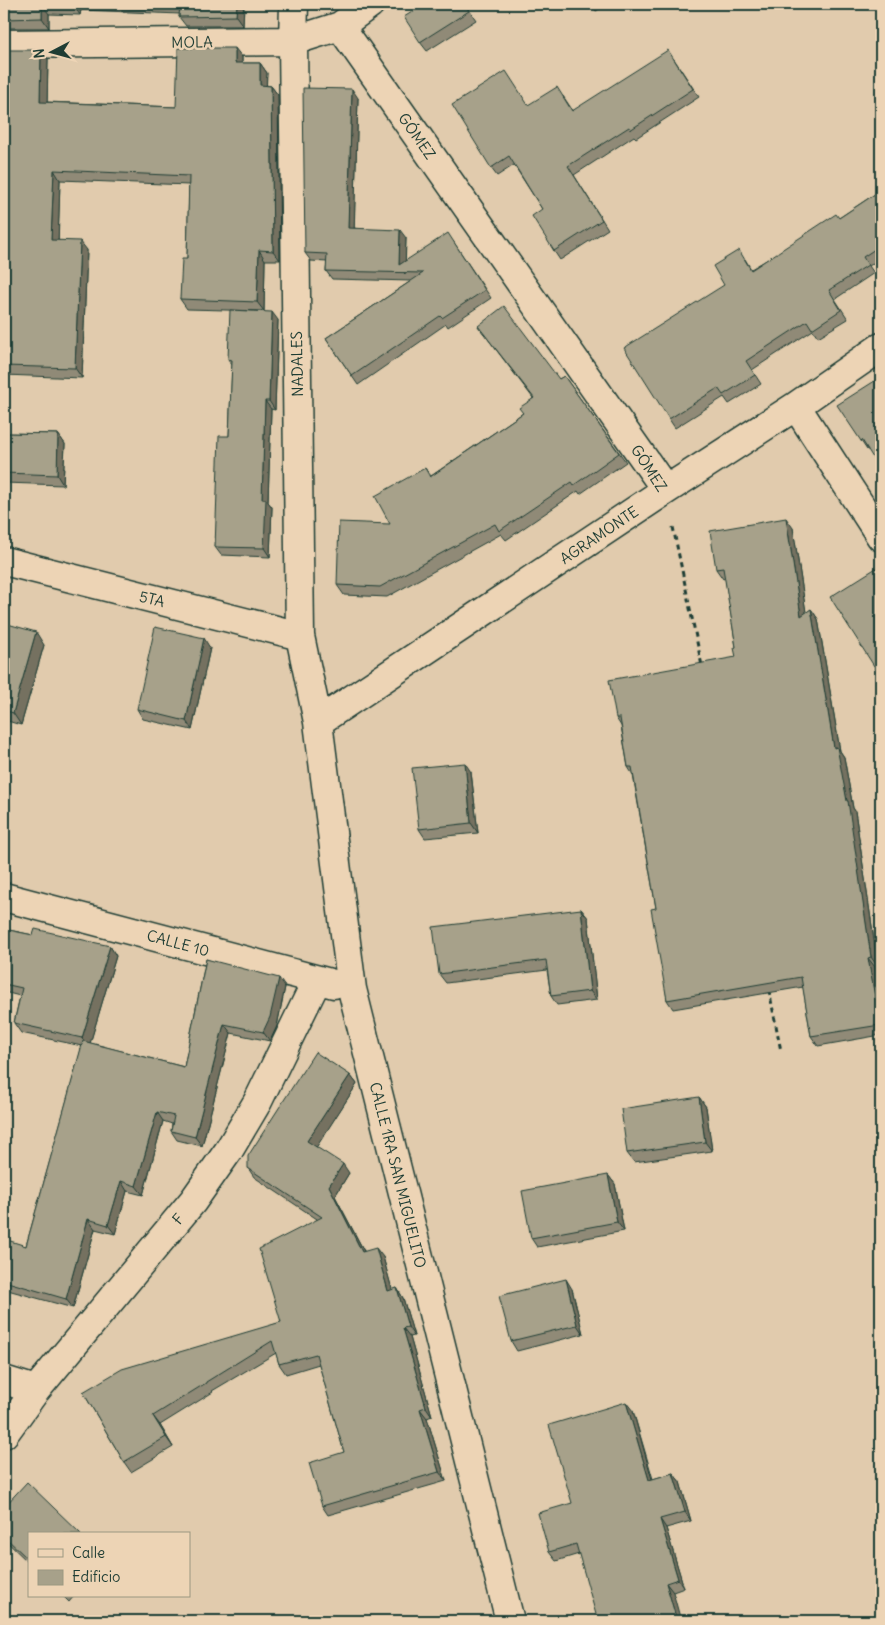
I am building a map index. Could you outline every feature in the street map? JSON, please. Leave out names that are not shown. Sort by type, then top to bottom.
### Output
[{"type":"street","name":"NADALES","points":[[294,4],[300,636],[318,722]]},
{"type":"street","name":"MOLA","points":[[4,44],[293,41],[340,26],[370,4]]},
{"type":"street","name":"GÓMEZ","points":[[340,26],[666,490]]},
{"type":"street","name":"AGRAMONTE","points":[[318,722],[666,490],[796,406],[881,347]]},
{"type":"street","points":[[796,406],[881,537]]},
{"type":"street","name":"5TA","points":[[4,561],[300,636]]},
{"type":"street","name":"CALLE 1RA SAN MIGUELITO","points":[[318,722],[352,989],[510,1621]]},
{"type":"street","name":"CALLE 10","points":[[4,897],[352,989]]},
{"type":"street","name":"F","points":[[4,1434],[36,1390],[193,1201],[229,1150],[258,1101],[317,980]]},
{"type":"street","points":[[4,1380],[36,1390]]},
{"type":"path","name":"GÓMEZ","points":[[666,490],[704,674]]},
{"type":"path","points":[[767,983],[781,1051]]},
{"type":"building","points":[[4,4],[42,4],[42,18],[4,19]]},
{"type":"building","points":[[42,4],[74,4],[74,6]]},
{"type":"building","points":[[159,4],[237,4],[236,16],[179,17],[180,5]]},
{"type":"building","points":[[425,4],[465,4],[469,11],[420,42],[404,17]]},
{"type":"building","points":[[178,48],[235,48],[235,63],[260,63],[260,85],[271,86],[273,251],[259,250],[257,302],[180,299],[182,259],[187,259],[189,176],[54,170],[51,240],[80,241],[75,368],[4,366],[4,50],[41,50],[40,102],[176,107]]},
{"type":"building","points":[[668,50],[693,89],[630,130],[629,127],[568,166],[602,220],[554,251],[532,216],[542,209],[509,156],[491,168],[452,105],[506,71],[528,105],[557,87],[572,111]]},
{"type":"building","points":[[303,88],[352,89],[348,228],[400,230],[399,265],[448,233],[485,290],[442,318],[440,316],[352,376],[326,338],[423,273],[326,271],[327,254],[305,253]]},
{"type":"building","points":[[881,190],[881,245],[863,257],[868,265],[829,290],[841,310],[812,329],[807,321],[746,361],[755,375],[723,395],[718,388],[669,419],[624,348],[724,285],[713,266],[739,250],[751,270],[836,214],[839,218]]},
{"type":"building","points":[[504,306],[559,379],[564,376],[619,453],[574,485],[572,482],[499,531],[495,524],[380,587],[337,585],[339,522],[390,524],[375,496],[425,468],[430,477],[523,413],[519,408],[534,398],[478,326]]},
{"type":"building","points":[[230,310],[272,312],[269,401],[265,401],[262,499],[266,499],[264,548],[215,547],[219,436],[229,436],[232,360],[228,359]]},
{"type":"building","points":[[881,377],[881,471],[837,405]]},
{"type":"building","points":[[4,433],[58,434],[57,475],[4,473]]},
{"type":"building","points":[[786,518],[801,616],[811,609],[834,748],[837,747],[848,801],[871,957],[868,958],[880,1025],[811,1036],[801,977],[667,1000],[651,909],[656,908],[632,767],[628,767],[620,718],[616,718],[609,680],[736,657],[723,568],[716,569],[710,531]]},
{"type":"building","points":[[881,565],[881,677],[830,597]]},
{"type":"building","points":[[4,623],[36,632],[13,713],[4,710]]},
{"type":"building","points":[[155,627],[204,638],[186,721],[137,709]]},
{"type":"building","points":[[465,763],[471,823],[419,829],[412,768]]},
{"type":"building","points":[[581,909],[590,991],[551,996],[546,960],[439,974],[433,927]]},
{"type":"building","points":[[4,929],[33,935],[35,929],[110,946],[82,1038],[14,1023],[22,988],[4,984]]},
{"type":"building","points":[[206,959],[279,978],[270,1017],[263,1032],[224,1024],[195,1137],[171,1131],[174,1116],[157,1112],[136,1186],[121,1181],[108,1225],[88,1219],[66,1299],[4,1281],[4,1239],[26,1246],[83,1041],[184,1067]]},
{"type":"building","points":[[315,1052],[350,1075],[307,1141],[343,1164],[329,1186],[362,1252],[376,1248],[388,1291],[397,1288],[408,1327],[403,1328],[426,1407],[420,1409],[439,1472],[322,1506],[309,1463],[344,1452],[316,1354],[279,1364],[272,1341],[153,1416],[166,1437],[124,1462],[83,1392],[122,1369],[281,1322],[259,1249],[322,1217],[248,1168],[248,1156]]},
{"type":"building","points":[[699,1097],[705,1142],[627,1153],[621,1109]]},
{"type":"building","points":[[608,1175],[617,1222],[531,1238],[522,1191]]},
{"type":"building","points":[[566,1279],[577,1325],[511,1341],[499,1296]]},
{"type":"building","points":[[626,1402],[649,1480],[673,1473],[685,1512],[660,1519],[678,1579],[666,1583],[677,1621],[588,1621],[597,1618],[576,1544],[549,1552],[538,1513],[572,1503],[549,1425]]},
{"type":"building","points":[[27,1482],[79,1532],[28,1532],[28,1559],[4,1536],[4,1507]]}]
